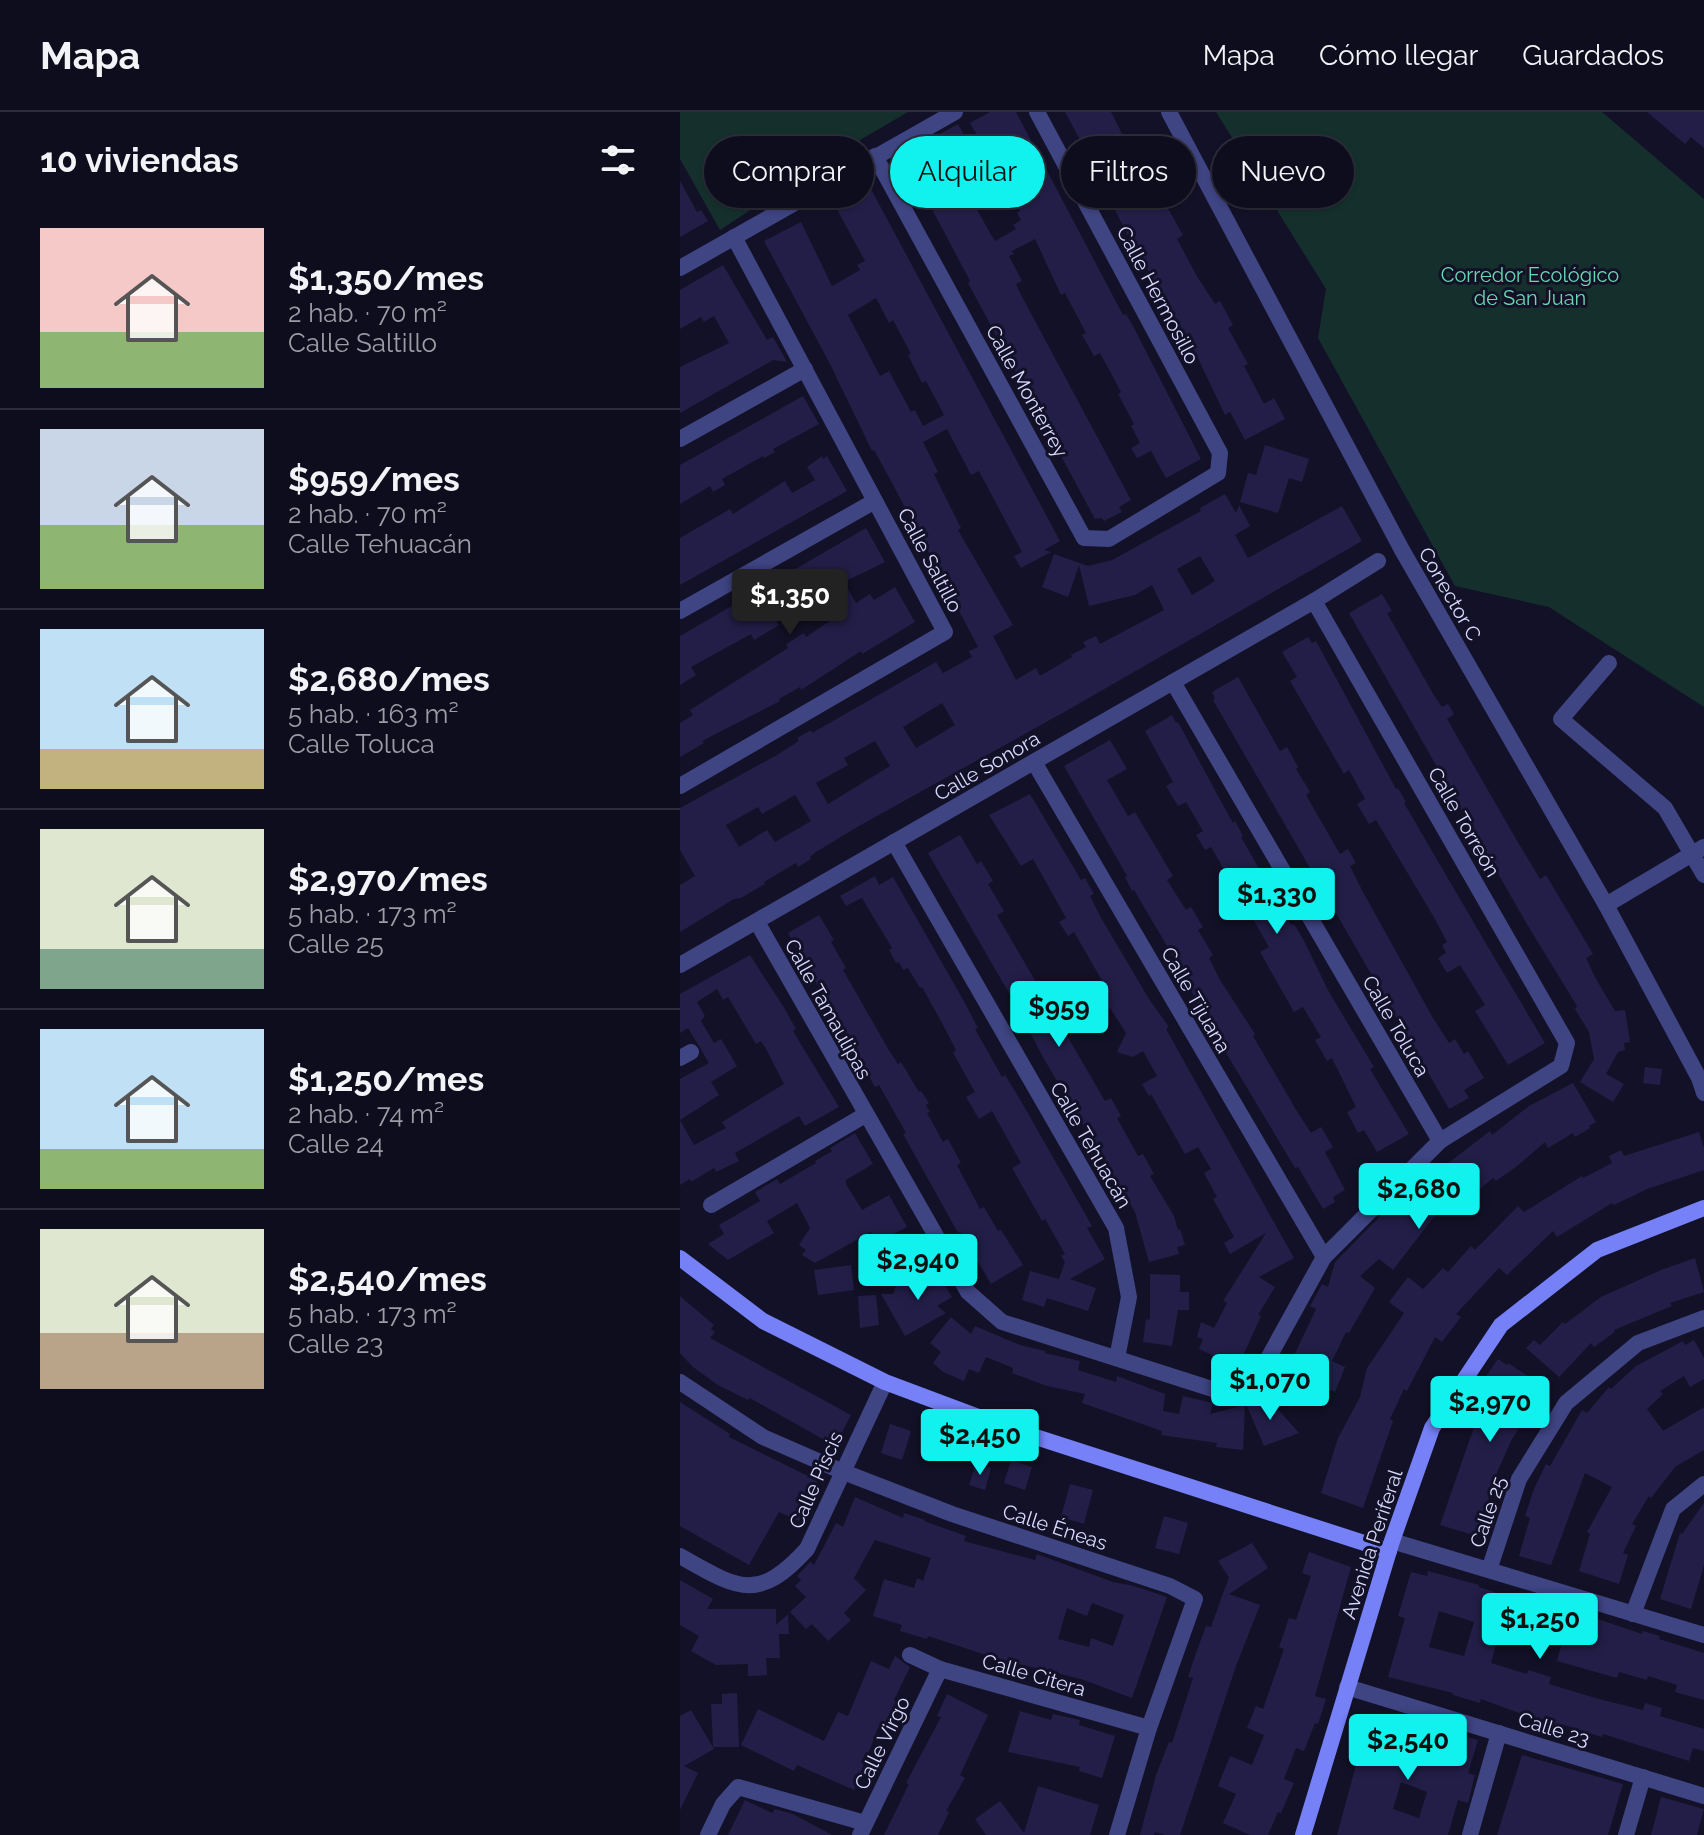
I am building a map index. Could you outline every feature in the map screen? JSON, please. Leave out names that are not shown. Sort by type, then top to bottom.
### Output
[{"type":"street","points":[[680,268],[955,112]]},
{"type":"street","name":"Calle Hermosillo","points":[[1037,112],[1220,453],[1218,473],[1193,488]]},
{"type":"street","name":"Conector C","points":[[1169,112],[1395,537],[1606,905],[1699,1078],[1704,1093]]},
{"type":"street","name":"Calle Monterrey","points":[[875,156],[1084,538],[1109,539],[1193,488]]},
{"type":"street","name":"Calle Saltillo","points":[[680,786],[945,632],[734,237]]},
{"type":"street","points":[[680,439],[805,369]]},
{"type":"street","points":[[680,611],[875,501]]},
{"type":"street","name":"Calle Sonora","points":[[680,965],[1314,601],[1378,561]]},
{"type":"street","name":"Calle Torreón","points":[[1314,601],[1567,1043],[1561,1066],[1440,1141]]},
{"type":"street","points":[[1609,663],[1561,719],[1665,808],[1698,851],[1704,875]]},
{"type":"street","name":"Calle Toluca","points":[[1173,682],[1440,1141]]},
{"type":"street","name":"Calle Tijuana","points":[[1034,762],[1324,1257]]},
{"type":"street","name":"Calle Tehuacán","points":[[894,842],[1116,1228],[1129,1297],[1117,1358]]},
{"type":"street","points":[[1606,905],[1698,851]]},
{"type":"street","name":"Calle Tamaulipas","points":[[757,922],[968,1292],[1002,1322],[1231,1395],[1249,1393],[1324,1257]]},
{"type":"street","points":[[711,1205],[865,1115]]},
{"type":"street","points":[[1324,1257],[1440,1141]]},
{"type":"street","name":"Avenida Periferal","points":[[1303,1835],[1391,1546],[1432,1428],[1501,1325],[1597,1250],[1704,1208]]},
{"type":"street","points":[[888,1273],[938,1242]]},
{"type":"street","points":[[680,1258],[763,1321],[885,1382],[1005,1427],[1391,1546],[1489,1570],[1704,1635]]},
{"type":"street","name":"Calle 25","points":[[1489,1570],[1519,1479],[1566,1403],[1638,1343],[1704,1318]]},
{"type":"street","name":"Calle Éneas","points":[[680,1382],[763,1437],[841,1471],[952,1514],[1170,1586],[1195,1599],[1149,1728],[1117,1835]]},
{"type":"street","name":"Calle Piscis","points":[[680,1556],[727,1582],[753,1588],[787,1571],[807,1549],[885,1382]]},
{"type":"street","points":[[1633,1614],[1673,1509],[1704,1484]]},
{"type":"street","name":"Calle Citera","points":[[910,1655],[940,1669],[1149,1728]]},
{"type":"street","name":"Calle Virgo","points":[[863,1829],[940,1669]]},
{"type":"street","name":"Calle 23","points":[[1347,1687],[1704,1796]]},
{"type":"street","points":[[1470,1835],[1499,1733]]},
{"type":"street","points":[[1626,1835],[1643,1777]]},
{"type":"street","points":[[708,1835],[723,1804],[738,1787],[863,1829]]},
{"type":"green space","points":[[680,112],[908,112],[867,136],[704,136],[704,202],[680,159]]},
{"type":"green space","name":"Corredor Ecológico de San Juan","points":[[1216,112],[1602,112],[1704,199],[1704,707],[1549,607],[1455,586],[1318,338],[1326,289],[1276,208],[1354,208],[1354,136],[1231,136]]},
{"type":"green space","points":[[708,208],[753,208],[720,230]]},
{"type":"building","points":[[990,112],[1016,112],[1029,136],[977,136],[970,123]]},
{"type":"building","points":[[1065,112],[1111,112],[1123,136],[1078,136]]},
{"type":"building","points":[[1647,112],[1704,112],[1704,148],[1691,137],[1685,144]]},
{"type":"building","points":[[958,124],[965,136],[938,136],[938,135]]},
{"type":"building","points":[[1045,167],[1061,197],[1061,208],[1067,208],[1123,315],[1126,314],[1133,326],[1201,459],[1166,478],[1151,451],[1137,458],[1131,448],[1140,443],[1118,394],[1121,392],[1100,353],[1094,356],[1082,335],[1086,333],[1065,293],[1061,295],[1035,239],[1012,251],[1014,254],[1009,256],[1022,281],[1016,284],[1019,291],[1131,500],[1119,507],[1122,512],[1104,521],[1102,518],[1095,519],[968,283],[970,281],[931,208],[976,208],[995,241],[1016,229],[1013,225],[1021,220],[1017,213],[1020,211],[1018,208],[1045,208]]},
{"type":"building","points":[[680,181],[697,212],[701,210],[708,221],[680,237]]},
{"type":"building","points":[[874,195],[1060,541],[1044,550],[1051,552],[1021,568],[1014,556],[1022,552],[979,471],[971,475],[947,429],[923,442],[938,472],[934,474],[961,528],[958,530],[1013,625],[993,636],[1016,680],[1036,668],[1040,676],[1086,647],[1083,642],[1096,636],[1100,644],[1164,610],[1152,585],[1135,595],[1089,606],[1079,565],[1068,597],[1042,587],[1054,554],[1088,566],[1112,560],[1201,511],[1200,508],[1225,494],[1236,513],[1239,505],[1250,526],[1235,535],[1248,558],[1342,506],[1362,541],[859,826],[816,852],[798,867],[796,863],[680,932],[680,885],[695,876],[680,850],[680,808],[777,755],[811,730],[812,733],[936,662],[943,673],[972,657],[969,651],[978,647],[764,241],[801,222],[832,286],[860,270],[857,265],[865,261],[836,208],[874,208]],"holes":[[[876,298],[889,323],[893,320],[922,383],[926,381],[944,415],[923,426],[915,410],[911,412],[889,371],[880,376],[848,315]],[[1200,556],[1215,581],[1192,595],[1177,569]],[[942,703],[955,725],[916,748],[903,727]],[[875,741],[890,766],[828,804],[816,783],[848,765],[844,758]],[[795,795],[811,821],[775,842],[767,830],[739,847],[726,825],[758,807],[762,814]]]},
{"type":"building","points":[[1114,208],[1168,208],[1183,235],[1177,239],[1198,278],[1215,304],[1220,301],[1233,325],[1228,328],[1248,364],[1244,366],[1264,404],[1274,398],[1285,419],[1245,440],[1230,412],[1225,415],[1194,350]]},
{"type":"building","points":[[723,265],[767,340],[773,337],[787,362],[773,360],[680,413],[680,367],[729,343],[714,316],[704,322],[701,317],[680,329],[680,290]]},
{"type":"building","points":[[803,396],[819,424],[773,449],[775,452],[722,479],[725,485],[713,492],[710,486],[680,504],[680,465]]},
{"type":"building","points":[[1265,445],[1309,459],[1302,482],[1289,478],[1278,513],[1240,502],[1248,473],[1256,475]]},
{"type":"building","points":[[822,456],[823,459],[827,456],[847,491],[680,585],[680,538],[730,509],[733,514],[785,481],[792,493],[815,480],[807,467]]},
{"type":"building","points":[[866,528],[885,562],[844,582],[856,603],[870,594],[874,600],[895,587],[915,622],[862,654],[861,651],[801,690],[800,687],[780,701],[702,741],[704,743],[680,757],[680,723],[693,715],[690,710],[788,648],[786,644],[804,633],[806,637],[843,612],[830,589],[776,620],[779,625],[754,640],[751,634],[691,667],[696,675],[680,685],[680,636]]},
{"type":"building","points":[[1382,594],[1392,611],[1387,613],[1435,697],[1442,707],[1448,704],[1454,714],[1447,719],[1516,839],[1540,879],[1546,875],[1593,954],[1586,958],[1596,979],[1615,1011],[1625,1010],[1630,1042],[1624,1043],[1625,1050],[1618,1052],[1606,1074],[1624,1084],[1613,1102],[1580,1082],[1594,1059],[1589,1032],[1575,1009],[1577,1006],[1349,613]]},
{"type":"building","points":[[1308,637],[1312,643],[1316,641],[1396,789],[1545,1043],[1508,1065],[1475,1011],[1485,1005],[1460,965],[1447,973],[1438,958],[1446,953],[1442,945],[1447,942],[1435,919],[1376,820],[1369,824],[1357,804],[1365,799],[1349,770],[1344,774],[1290,681],[1297,677],[1282,652]]},
{"type":"building","points":[[1238,677],[1280,751],[1287,747],[1310,792],[1306,795],[1340,854],[1348,849],[1356,863],[1350,866],[1363,892],[1433,1018],[1449,1043],[1455,1039],[1464,1054],[1468,1051],[1484,1078],[1464,1090],[1469,1098],[1449,1109],[1213,700],[1212,692]]},
{"type":"building","points":[[1172,715],[1233,823],[1235,821],[1291,925],[1294,924],[1303,939],[1329,992],[1374,1067],[1370,1069],[1409,1134],[1377,1152],[1364,1130],[1358,1133],[1347,1112],[1356,1107],[1332,1058],[1327,1061],[1315,1040],[1321,1037],[1303,1007],[1294,1012],[1260,952],[1269,947],[1244,903],[1232,910],[1226,887],[1232,883],[1211,847],[1205,850],[1196,835],[1203,831],[1186,802],[1178,806],[1166,786],[1173,782],[1145,731]]},
{"type":"building","points":[[1110,740],[1127,769],[1107,780],[1128,816],[1135,812],[1173,876],[1167,880],[1186,910],[1191,907],[1203,927],[1198,930],[1213,955],[1209,958],[1220,980],[1255,1034],[1253,1036],[1298,1113],[1311,1133],[1321,1127],[1333,1147],[1325,1152],[1345,1190],[1333,1197],[1335,1202],[1323,1209],[1198,1006],[1186,978],[1132,891],[1127,876],[1064,766]]},
{"type":"building","points":[[1030,794],[1081,880],[1085,878],[1094,894],[1090,896],[1100,916],[1169,1027],[1166,1029],[1294,1258],[1259,1277],[1275,1287],[1258,1315],[1261,1316],[1238,1367],[1199,1349],[1203,1339],[1197,1337],[1201,1322],[1214,1328],[1227,1303],[1223,1301],[1266,1233],[1230,1254],[1224,1243],[1234,1237],[1213,1199],[1217,1197],[1204,1173],[1211,1169],[1198,1147],[1185,1154],[1151,1094],[1149,1096],[1142,1084],[1157,1076],[1143,1051],[1133,1057],[1117,1052],[1126,1033],[1094,989],[1104,984],[1074,932],[1068,936],[1059,922],[1066,918],[1033,859],[1021,866],[989,815]]},
{"type":"building","points":[[960,835],[977,864],[981,861],[993,881],[988,884],[1004,911],[997,915],[1105,1101],[1111,1098],[1121,1116],[1117,1118],[1138,1156],[1143,1154],[1154,1174],[1150,1176],[1174,1216],[1185,1245],[1177,1247],[1179,1254],[1149,1262],[1135,1212],[1044,1059],[928,853]]},
{"type":"building","points":[[875,876],[879,885],[893,877],[965,1003],[978,1028],[975,1029],[1002,1077],[1005,1075],[1021,1101],[1092,1226],[1087,1228],[1105,1259],[1070,1279],[1096,1288],[1088,1311],[1047,1298],[1044,1307],[1022,1300],[1030,1271],[1059,1279],[1065,1262],[1061,1256],[1065,1254],[1012,1168],[1021,1163],[992,1111],[979,1119],[966,1097],[975,1092],[922,987],[908,968],[903,970],[899,962],[896,963],[889,950],[892,948],[862,898],[846,906],[840,896]]},
{"type":"building","points":[[819,915],[834,940],[831,942],[846,968],[843,970],[890,1052],[898,1064],[901,1062],[929,1103],[926,1105],[930,1112],[927,1113],[943,1142],[948,1139],[961,1163],[957,1165],[980,1209],[984,1207],[1023,1265],[991,1284],[958,1233],[879,1085],[875,1087],[788,933]]},
{"type":"building","points":[[750,955],[783,1006],[796,1029],[793,1031],[839,1107],[805,1126],[799,1116],[735,1153],[739,1161],[716,1172],[714,1168],[680,1185],[680,1120],[680,1079],[709,1063],[688,1028],[680,1033],[680,994]],"holes":[[[717,989],[723,1000],[728,997],[756,1044],[761,1041],[784,1084],[722,1122],[726,1128],[694,1145],[680,1120],[719,1095],[711,1082],[737,1066],[721,1039],[714,1043],[701,1021],[705,1016],[697,1002]]]},
{"type":"building","points":[[1645,1067],[1662,1069],[1660,1085],[1643,1083]]},
{"type":"building","points":[[1573,1083],[1596,1122],[1590,1128],[1575,1137],[1573,1133],[1548,1148],[1545,1142],[1516,1167],[1496,1181],[1493,1178],[1470,1197],[1463,1189],[1433,1218],[1393,1270],[1379,1259],[1360,1276],[1375,1288],[1349,1333],[1346,1332],[1332,1361],[1345,1367],[1335,1392],[1313,1383],[1306,1402],[1272,1388],[1278,1373],[1281,1374],[1287,1362],[1290,1364],[1316,1309],[1310,1306],[1322,1284],[1328,1287],[1335,1262],[1397,1199],[1404,1205],[1438,1171],[1490,1131],[1492,1135],[1529,1106]]},
{"type":"building","points":[[1699,1132],[1704,1148],[1704,1170],[1647,1189],[1614,1205],[1612,1203],[1557,1237],[1553,1231],[1507,1275],[1499,1268],[1456,1314],[1461,1317],[1442,1342],[1435,1337],[1390,1419],[1393,1421],[1363,1508],[1321,1493],[1338,1438],[1360,1397],[1367,1368],[1404,1313],[1389,1302],[1408,1277],[1423,1289],[1443,1268],[1448,1272],[1471,1246],[1475,1250],[1518,1206],[1524,1212],[1582,1176],[1612,1163],[1609,1156],[1621,1150],[1624,1156]]},
{"type":"building","points":[[855,1133],[873,1164],[846,1180],[846,1184],[862,1210],[889,1195],[907,1227],[877,1243],[871,1232],[815,1263],[802,1255],[806,1250],[799,1245],[810,1228],[797,1203],[767,1221],[774,1233],[728,1260],[708,1244],[724,1234],[719,1225],[760,1201],[755,1192],[777,1179],[780,1184],[816,1163],[832,1151],[830,1148]]},
{"type":"building","points":[[1695,1258],[1704,1292],[1670,1303],[1672,1306],[1614,1330],[1594,1347],[1591,1343],[1559,1377],[1526,1348],[1534,1340],[1540,1345],[1563,1322],[1565,1324],[1601,1297]]},
{"type":"building","points":[[851,1265],[854,1290],[818,1295],[814,1270]]},
{"type":"building","points":[[936,1271],[952,1297],[937,1306],[946,1313],[905,1336],[881,1294],[893,1294],[898,1280],[901,1285],[924,1273]]},
{"type":"building","points":[[1150,1274],[1180,1275],[1180,1292],[1189,1292],[1189,1310],[1178,1310],[1172,1346],[1143,1342],[1146,1319],[1150,1320]]},
{"type":"building","points":[[876,1295],[879,1325],[860,1328],[858,1296]]},
{"type":"building","points":[[680,1296],[714,1325],[711,1329],[715,1332],[710,1338],[851,1415],[835,1446],[750,1398],[748,1400],[718,1385],[693,1367],[680,1353]]},
{"type":"building","points":[[951,1317],[971,1334],[975,1326],[1020,1345],[1080,1361],[1078,1370],[1116,1382],[1117,1376],[1165,1394],[1163,1411],[1179,1414],[1183,1396],[1213,1403],[1210,1414],[1245,1405],[1243,1450],[1161,1435],[1162,1431],[1082,1403],[1085,1394],[1047,1386],[1012,1373],[1013,1368],[986,1357],[979,1373],[969,1369],[964,1381],[943,1372],[933,1363],[941,1352],[930,1343]]},
{"type":"building","points":[[1694,1340],[1704,1358],[1704,1379],[1690,1387],[1684,1376],[1660,1391],[1663,1394],[1647,1409],[1663,1431],[1704,1407],[1704,1450],[1675,1467],[1651,1498],[1649,1496],[1632,1524],[1636,1526],[1623,1553],[1628,1555],[1619,1584],[1579,1571],[1590,1534],[1587,1532],[1612,1487],[1585,1473],[1551,1565],[1519,1556],[1530,1518],[1525,1516],[1534,1489],[1546,1464],[1550,1466],[1582,1410],[1587,1413],[1609,1387],[1611,1389],[1636,1366],[1683,1341],[1685,1345]]},
{"type":"building","points":[[1498,1359],[1545,1387],[1511,1441],[1496,1475],[1477,1536],[1440,1525],[1475,1424],[1473,1422],[1488,1394],[1485,1391],[1488,1386],[1482,1382]]},
{"type":"building","points":[[1267,1397],[1299,1433],[1264,1446],[1246,1404]]},
{"type":"building","points":[[680,1402],[730,1434],[729,1437],[818,1481],[799,1521],[779,1512],[749,1565],[680,1526]]},
{"type":"building","points":[[890,1424],[911,1431],[902,1460],[881,1453]]},
{"type":"building","points":[[951,1435],[979,1442],[976,1455],[948,1448]]},
{"type":"building","points":[[1011,1460],[1032,1467],[1025,1490],[1004,1483]]},
{"type":"building","points":[[976,1463],[991,1468],[985,1490],[969,1485]]},
{"type":"building","points":[[1070,1484],[1093,1490],[1084,1524],[1061,1517]]},
{"type":"building","points":[[855,1497],[903,1518],[904,1513],[966,1536],[964,1541],[1035,1560],[1037,1554],[1113,1582],[1167,1597],[1132,1698],[1081,1679],[900,1631],[902,1625],[873,1616],[884,1579],[914,1588],[917,1578],[923,1581],[931,1558],[875,1540],[854,1578],[866,1590],[844,1613],[851,1620],[828,1641],[812,1624],[806,1629],[790,1612],[806,1597],[795,1586],[801,1580],[797,1576],[810,1562],[814,1565],[836,1523],[843,1527]],"holes":[[[1092,1603],[1124,1615],[1113,1646],[1091,1638],[1089,1647],[1058,1639],[1067,1608],[1087,1616]]]},
{"type":"building","points":[[1704,1503],[1704,1565],[1691,1609],[1660,1599],[1680,1533]]},
{"type":"building","points":[[1164,1516],[1188,1523],[1179,1554],[1155,1548]]},
{"type":"building","points":[[1252,1543],[1268,1568],[1229,1594],[1260,1605],[1236,1666],[1180,1835],[1155,1832],[1154,1835],[1140,1835],[1156,1775],[1169,1742],[1172,1743],[1193,1678],[1188,1677],[1196,1653],[1206,1626],[1211,1627],[1229,1577],[1218,1561]]},
{"type":"building","points":[[1309,1552],[1351,1567],[1315,1696],[1326,1699],[1304,1751],[1296,1748],[1284,1779],[1294,1783],[1281,1813],[1278,1812],[1268,1835],[1250,1835],[1223,1823],[1236,1794],[1218,1786],[1230,1756],[1252,1765],[1264,1735],[1247,1728],[1256,1706],[1263,1709],[1284,1649],[1279,1647],[1289,1618],[1296,1620],[1311,1576],[1302,1573]]},
{"type":"building","points":[[1428,1571],[1512,1598],[1513,1594],[1570,1615],[1581,1617],[1583,1614],[1642,1634],[1643,1631],[1660,1636],[1659,1639],[1704,1653],[1704,1700],[1675,1692],[1677,1685],[1648,1676],[1647,1680],[1619,1672],[1617,1678],[1557,1661],[1562,1642],[1533,1633],[1530,1644],[1499,1634],[1491,1663],[1527,1674],[1528,1670],[1551,1677],[1549,1684],[1599,1699],[1643,1710],[1645,1703],[1662,1708],[1660,1716],[1704,1729],[1704,1751],[1693,1748],[1689,1761],[1603,1734],[1602,1737],[1561,1724],[1560,1728],[1481,1699],[1480,1703],[1388,1677],[1405,1618],[1398,1616],[1411,1572],[1427,1576]],"holes":[[[1439,1611],[1474,1622],[1464,1656],[1429,1647]]]},
{"type":"building","points":[[680,1580],[713,1599],[707,1609],[776,1609],[776,1625],[788,1614],[789,1634],[779,1634],[780,1658],[766,1658],[767,1675],[748,1676],[748,1664],[716,1665],[691,1651],[699,1636],[680,1625]]},
{"type":"building","points":[[895,1656],[910,1667],[894,1700],[898,1702],[886,1731],[878,1728],[854,1790],[797,1765],[794,1771],[741,1745],[758,1709],[824,1741],[838,1712],[848,1716],[871,1661],[889,1669]]},
{"type":"building","points":[[737,1693],[739,1747],[713,1747],[711,1704],[722,1704],[722,1694]]},
{"type":"building","points":[[947,1694],[988,1715],[960,1775],[965,1778],[946,1811],[949,1812],[938,1835],[884,1835],[909,1784],[906,1783],[941,1717],[937,1716]]},
{"type":"building","points":[[691,1710],[714,1749],[684,1766],[698,1773],[680,1810],[680,1716]]},
{"type":"building","points":[[1020,1711],[1051,1720],[1053,1714],[1080,1720],[1079,1725],[1115,1736],[1102,1778],[1079,1771],[1080,1767],[1008,1752]]},
{"type":"building","points":[[1378,1716],[1478,1740],[1468,1773],[1475,1775],[1468,1803],[1458,1800],[1448,1835],[1337,1835],[1362,1743],[1370,1745]],"holes":[[[1401,1782],[1427,1792],[1419,1818],[1393,1809]]]},
{"type":"building","points":[[1522,1755],[1623,1784],[1608,1835],[1497,1835]]},
{"type":"building","points":[[1038,1786],[1099,1805],[1090,1835],[986,1835],[975,1819],[1000,1801],[1024,1833]]},
{"type":"building","points":[[1661,1797],[1704,1809],[1697,1835],[1651,1835]]},
{"type":"building","points":[[745,1800],[772,1813],[775,1809],[793,1814],[832,1835],[728,1835]]}]
